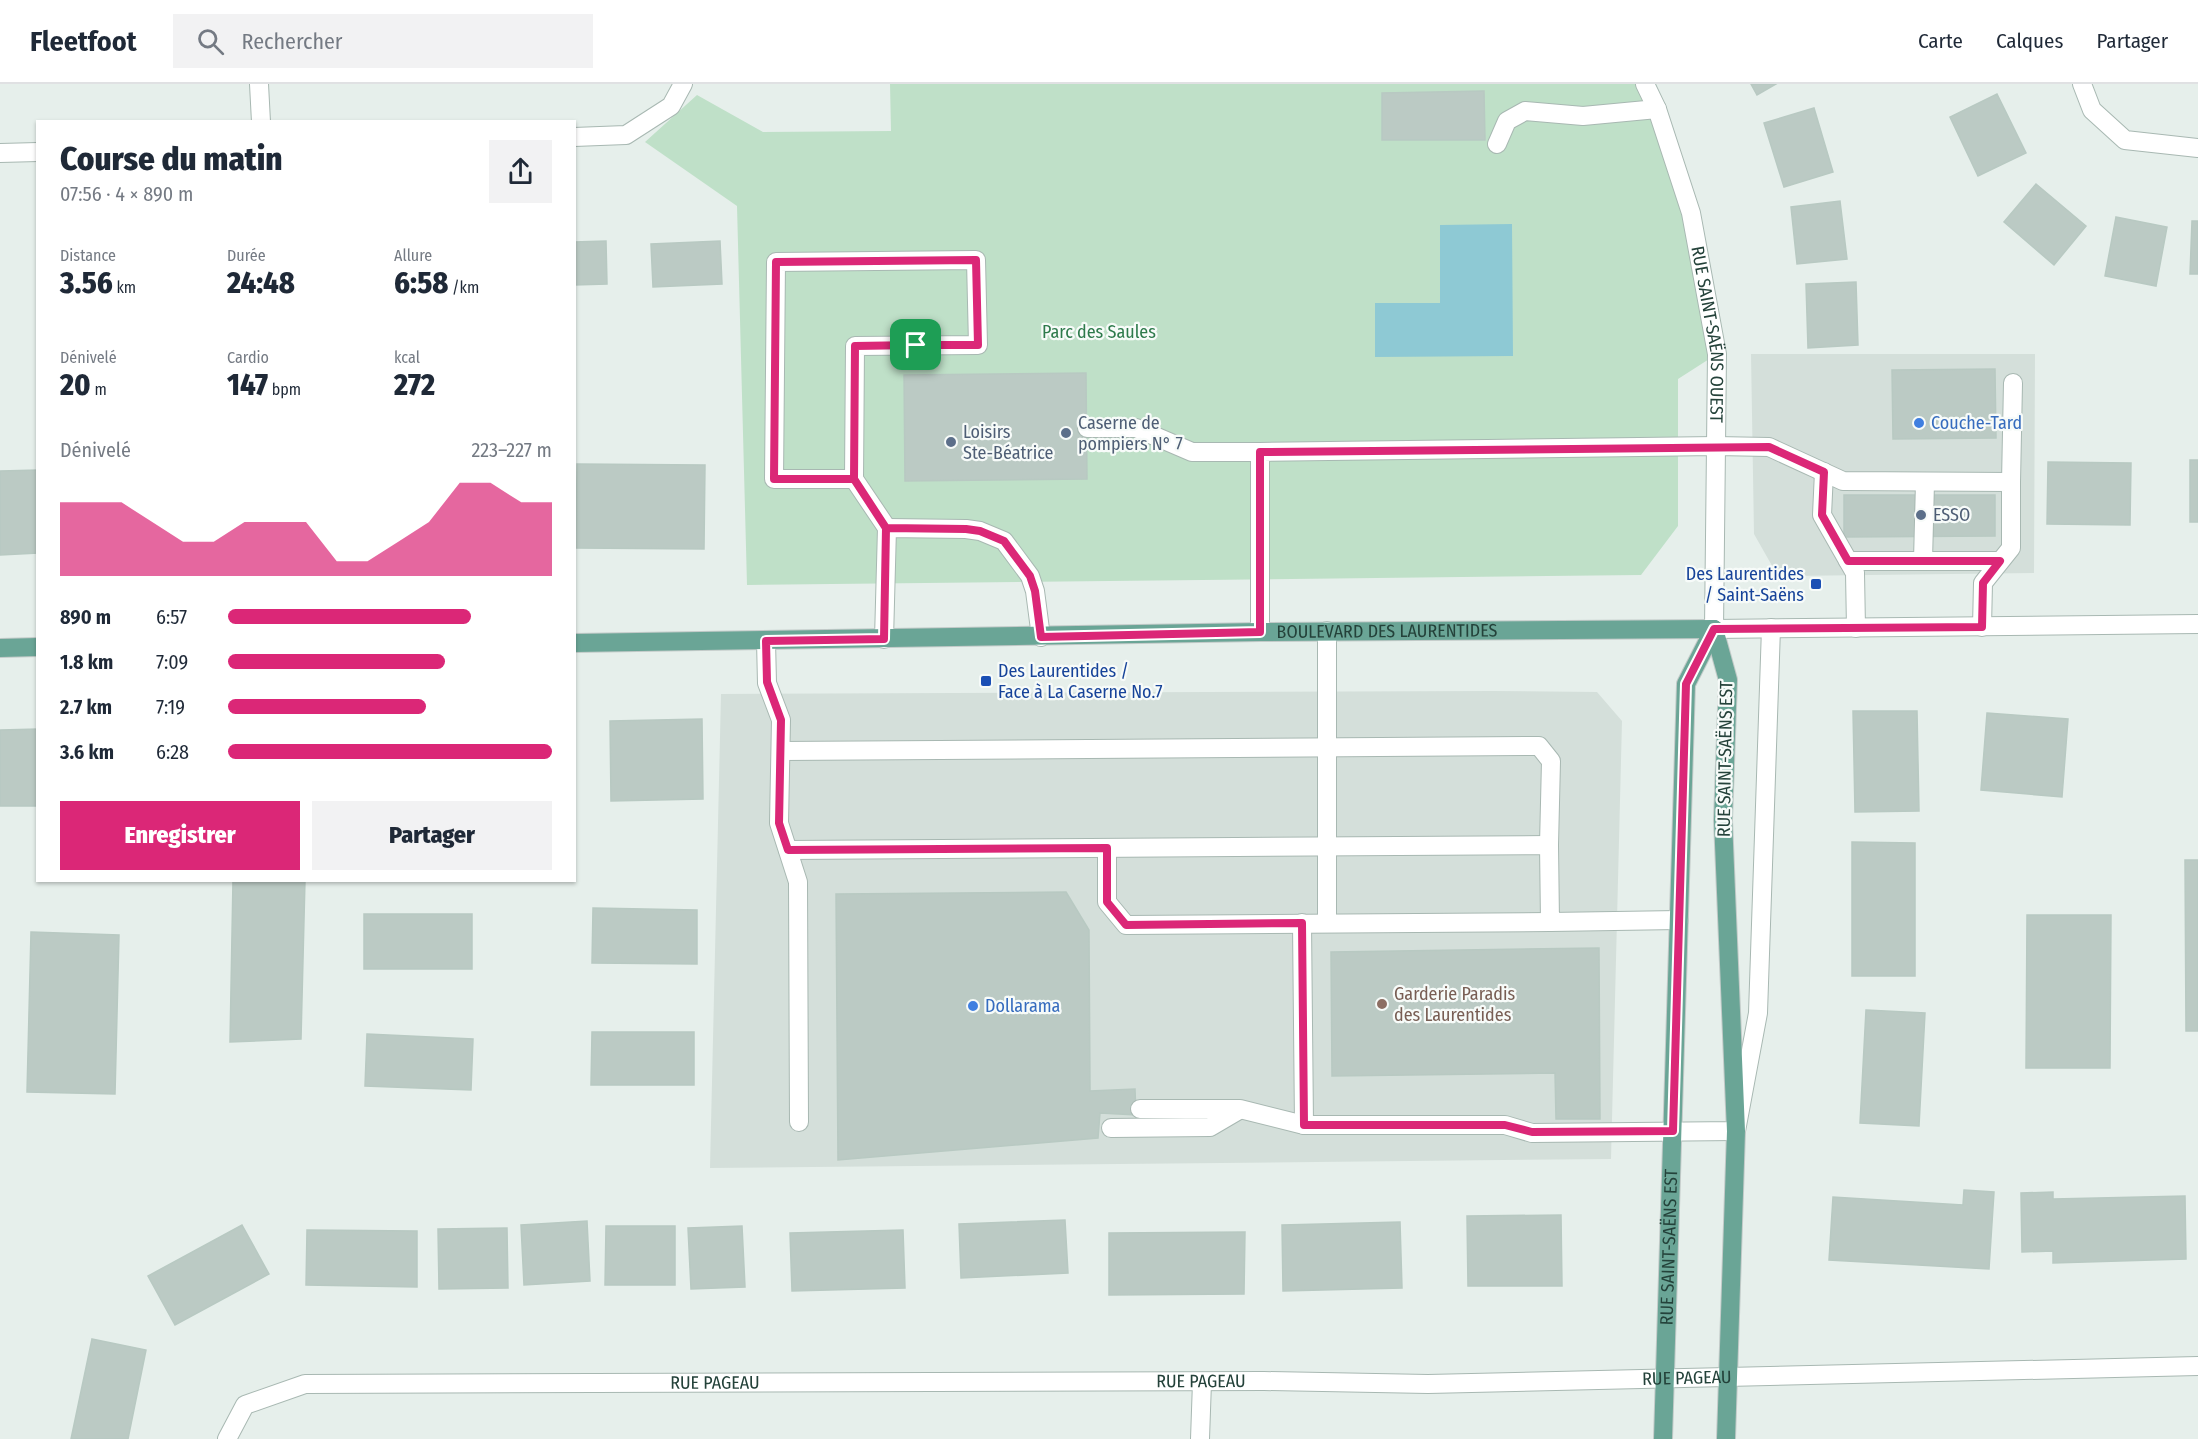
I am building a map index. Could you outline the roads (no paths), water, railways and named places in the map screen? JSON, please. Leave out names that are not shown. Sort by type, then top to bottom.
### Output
[{"type":"main road","name":"BOULEVARD DES LAURENTIDES","points":[[576,643],[1328,631],[1714,629]]},
{"type":"main road","name":"RUE SAINT-SAËNS EST","points":[[1663,1439],[1686,684],[1714,629]]},
{"type":"main road","name":"RUE SAINT-SAËNS EST","points":[[1714,629],[1728,680],[1724,820],[1736,1131],[1730,1378],[1726,1439]]},
{"type":"main road","points":[[0,648],[36,647]]},
{"type":"street","points":[[259,84],[261,120]]},
{"type":"street","points":[[576,137],[626,135],[671,106],[683,84]]},
{"type":"street","name":"RUE SAINT-SAËNS OUEST","points":[[1645,84],[1657,109],[1691,213],[1718,354],[1714,629]]},
{"type":"street","points":[[2082,84],[2092,110],[2125,140],[2198,148]]},
{"type":"street","points":[[1497,144],[1507,122],[1525,111],[1583,116],[1657,109]]},
{"type":"street","points":[[0,153],[36,152]]},
{"type":"street","points":[[854,479],[774,479],[776,262],[976,260],[978,345],[855,346],[854,479],[886,528],[884,639]]},
{"type":"street","points":[[1982,627],[1983,583],[2011,548],[2013,382]]},
{"type":"street","points":[[1087,428],[1136,428],[1192,452],[1769,447],[1843,481],[2011,482]]},
{"type":"street","points":[[1260,452],[1260,632]]},
{"type":"street","points":[[1824,472],[1822,515],[1855,573],[1856,628]]},
{"type":"street","points":[[1923,561],[1925,482]]},
{"type":"street","points":[[886,528],[966,529],[980,531],[1004,541],[1030,576],[1035,591],[1041,637]]},
{"type":"street","points":[[1848,561],[2000,561]]},
{"type":"street","name":"BOULEVARD DES LAURENTIDES","points":[[1714,629],[2198,624]]},
{"type":"street","name":"RUE SAINT-SAËNS EST","points":[[1736,1131],[1758,1013],[1771,628]]},
{"type":"street","points":[[1327,923],[1328,631]]},
{"type":"street","points":[[766,641],[767,682],[781,720],[779,823],[798,882],[799,1122]]},
{"type":"street","points":[[781,751],[1539,746],[1551,761],[1550,922]]},
{"type":"street","points":[[788,850],[1549,845]]},
{"type":"street","points":[[1107,848],[1107,902],[1126,925],[1679,920]]},
{"type":"street","points":[[1302,923],[1304,1125]]},
{"type":"street","points":[[1140,1109],[1240,1109],[1304,1125],[1505,1125],[1532,1132],[1736,1131]]},
{"type":"street","points":[[1111,1128],[1210,1128],[1240,1109]]},
{"type":"street","name":"RUE PAGEAU","points":[[227,1439],[245,1405],[305,1384],[1202,1382],[1428,1384],[2198,1366]]},
{"type":"street","points":[[1200,1439],[1202,1382]]},
{"type":"water","points":[[1512,224],[1513,356],[1375,357],[1375,303],[1440,303],[1440,225]]},
{"type":"place","name":"Couche-Tard","points":[[1919,423]]},
{"type":"place","name":"Caserne de pompiers N° 7","points":[[1066,433]]},
{"type":"place","name":"Loisirs Ste-Béatrice","points":[[951,442]]},
{"type":"place","name":"ESSO","points":[[1921,515]]},
{"type":"place","name":"Des Laurentides / Saint-Saëns","points":[[1816,584]]},
{"type":"place","name":"Des Laurentides / Face à La Caserne No.7","points":[[986,681]]},
{"type":"place","name":"Garderie Paradis des Laurentides","points":[[1382,1004]]},
{"type":"place","name":"Dollarama","points":[[973,1006]]},
{"type":"park label","name":"Parc des Saules","points":[[1099,332]]}]
